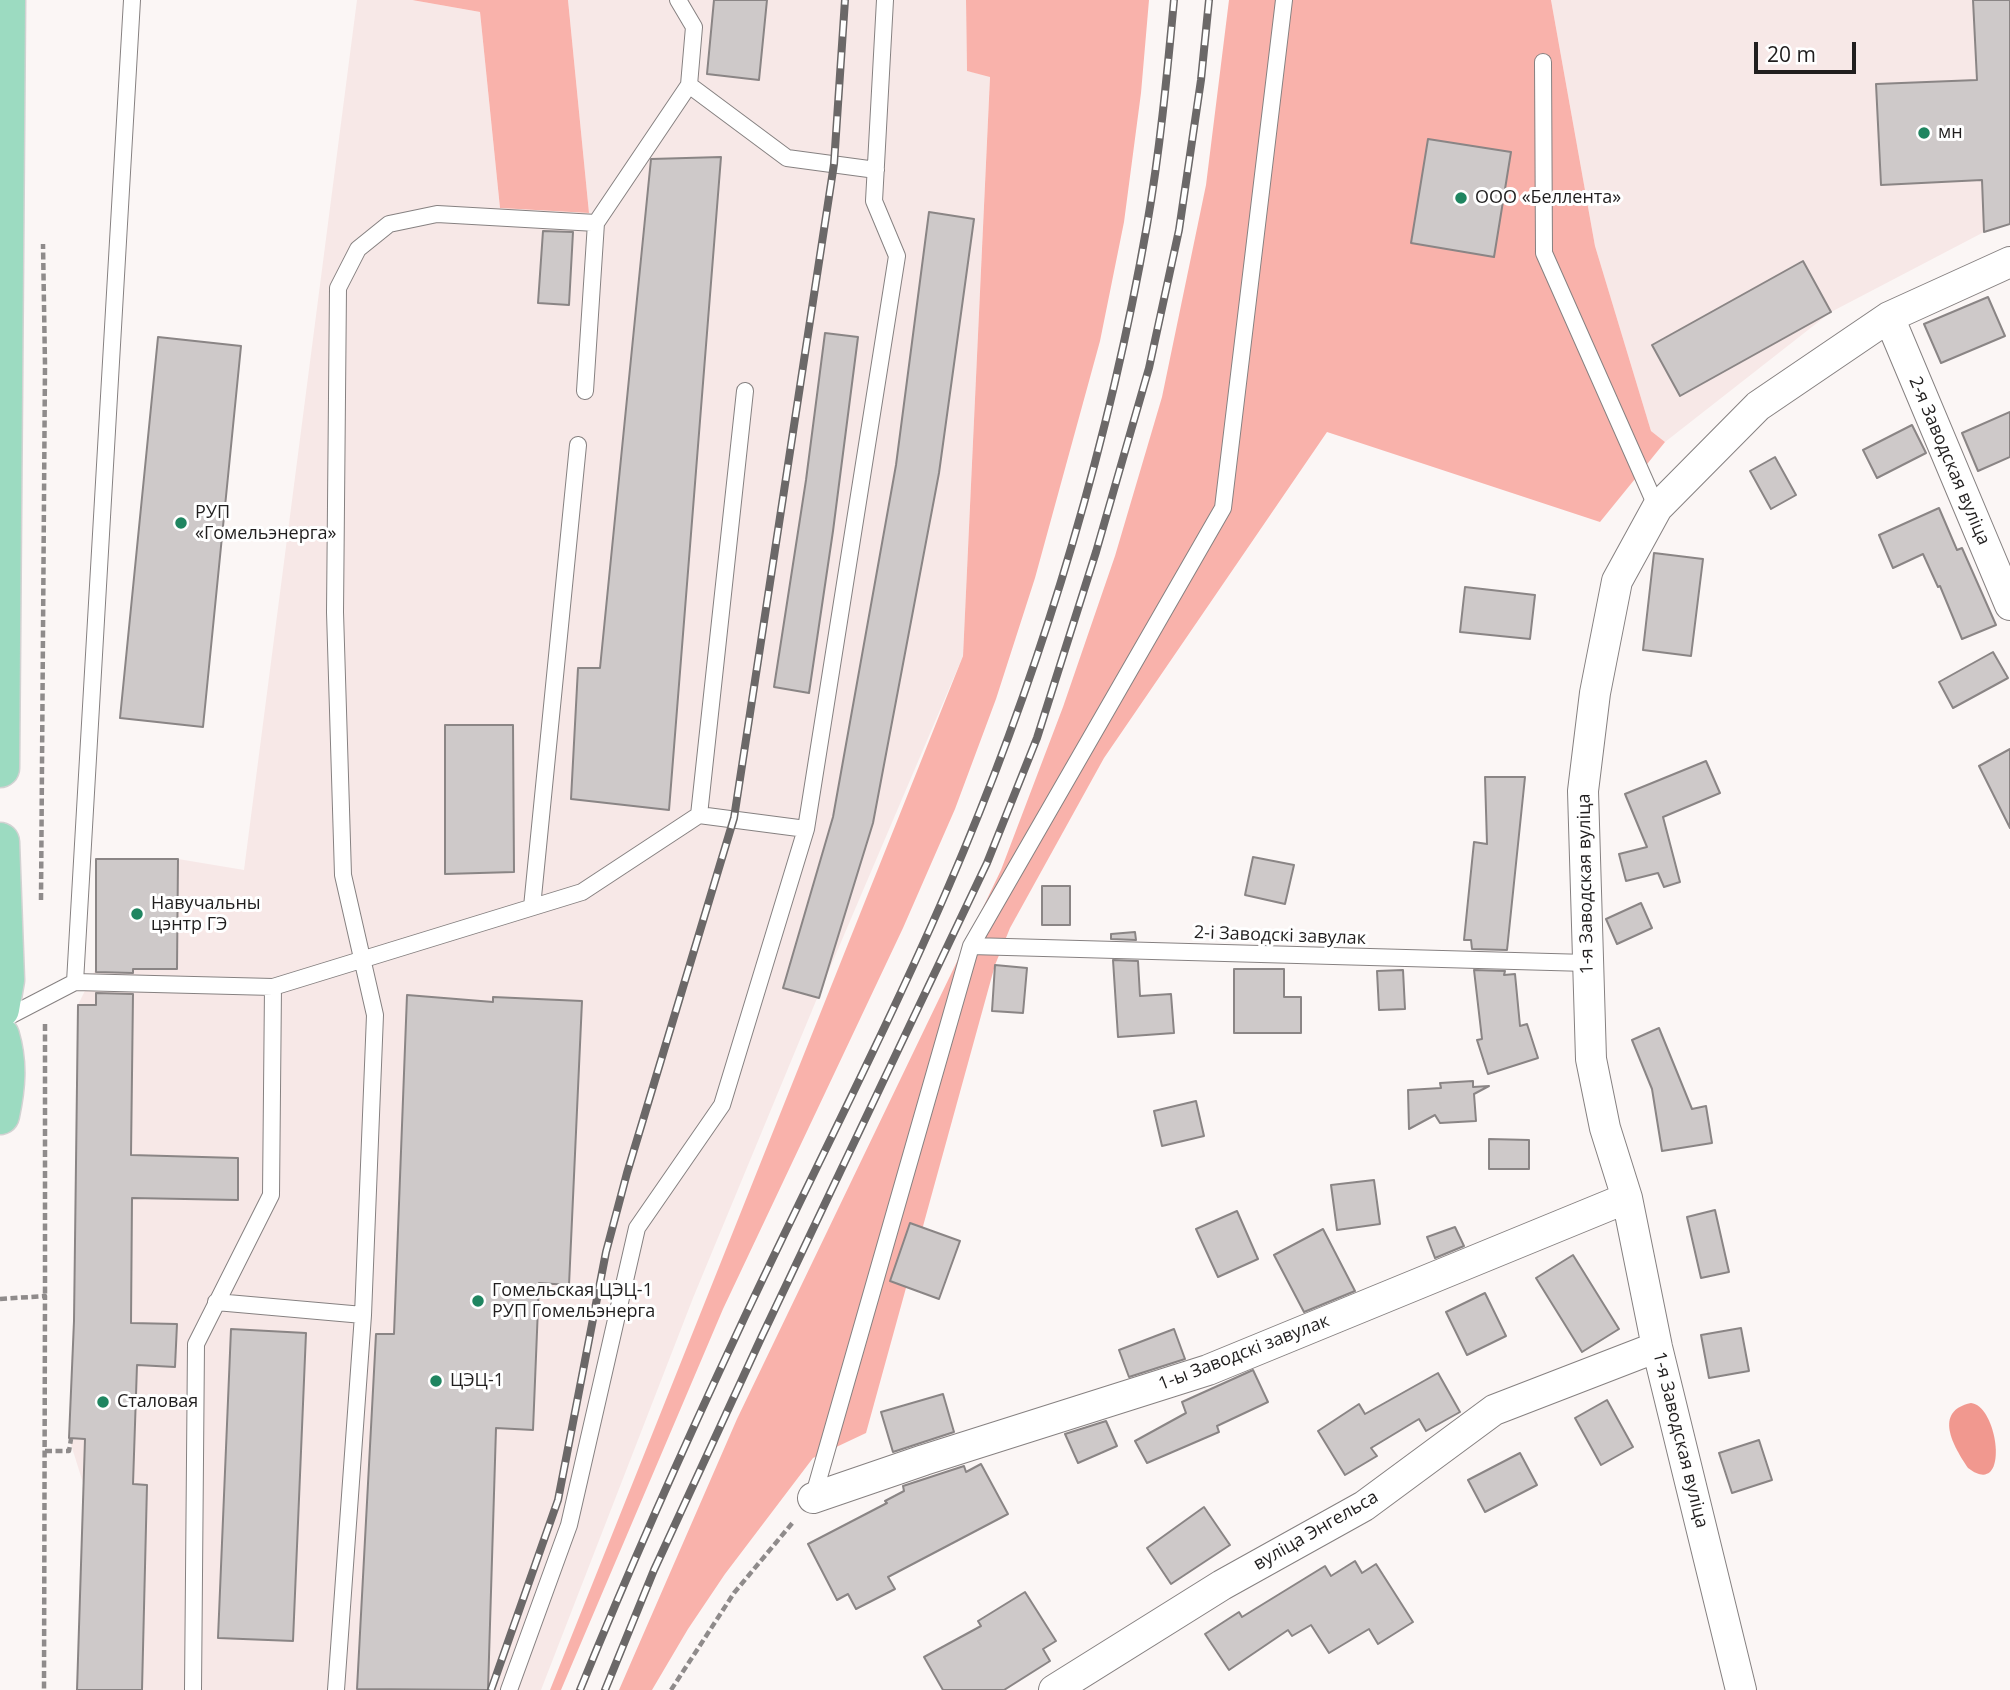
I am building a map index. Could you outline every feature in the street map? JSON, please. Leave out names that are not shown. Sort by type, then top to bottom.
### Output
[{"type":"main road","points":[[0,768],[6,0]]},
{"type":"main road","points":[[0,842],[5,980],[0,1009]]},
{"type":"main road","points":[[0,1036],[5,1054],[6,1086],[0,1115]]},
{"type":"street","name":"1-я Заводская вуліца","points":[[1741,1690],[1657,1347],[1627,1198],[1605,1128],[1591,1059],[1583,792],[1595,694],[1617,582],[1657,508],[1758,406],[1889,317],[2010,262]]},
{"type":"street","name":"2-я Заводская вуліца","points":[[1889,317],[2010,605]]},
{"type":"street","name":"1-ы Заводскі завулак","points":[[813,1498],[1208,1370],[1627,1198]]},
{"type":"street","name":"вуліца Энгельса","points":[[1054,1690],[1089,1680],[1222,1585],[1364,1506],[1494,1410],[1657,1347]]},
{"type":"lane","points":[[75,982],[132,0]]},
{"type":"lane","points":[[585,391],[596,223],[689,85],[694,27],[678,0]]},
{"type":"lane","points":[[509,1690],[569,1525],[637,1228],[722,1105],[806,829],[897,256],[874,201],[885,0]]},
{"type":"lane","points":[[813,1498],[971,946],[1223,508],[1284,0]]},
{"type":"lane","points":[[1543,62],[1544,253],[1657,508]]},
{"type":"lane","points":[[689,85],[787,158],[876,170]]},
{"type":"lane","points":[[337,1690],[363,1315],[374,1015],[343,875],[335,612],[338,288],[358,249],[389,224],[437,214],[596,223]]},
{"type":"lane","points":[[699,815],[745,391]]},
{"type":"lane","points":[[532,907],[578,445]]},
{"type":"lane","points":[[0,1021],[75,982],[273,987],[582,892],[699,815],[806,829]]},
{"type":"lane","name":"2-і Заводскі завулак","points":[[971,946],[1587,962]]},
{"type":"lane","points":[[193,1690],[196,1344],[271,1195],[273,987]]},
{"type":"lane","points":[[216,1302],[363,1315]]},
{"type":"path","points":[[41,913],[45,379],[43,244]]},
{"type":"path","points":[[44,1690],[45,998]]},
{"type":"path","points":[[0,1299],[45,1296]]},
{"type":"path","points":[[45,1451],[69,1451],[71,1439]]},
{"type":"path","points":[[671,1690],[734,1593],[813,1498]]},
{"type":"shaded area","points":[[357,0],[412,0],[480,12],[500,208],[589,213],[568,0],[966,0],[967,71],[990,76],[963,656],[693,1298],[541,1690],[77,1690],[83,1483],[69,1438],[78,1005],[96,968],[96,859],[178,859],[244,870]]},
{"type":"shaded area","points":[[412,0],[568,0],[589,213],[500,208],[480,12]]},
{"type":"shaded area","points":[[966,0],[1149,0],[1141,93],[1124,222],[1100,341],[1035,578],[996,699],[955,809],[903,928],[723,1309],[561,1690],[550,1690],[963,656],[990,77],[967,71]]},
{"type":"shaded area","points":[[1229,0],[1551,0],[1595,246],[1651,431],[1665,442],[1600,522],[1327,432],[1104,758],[1010,928],[995,965],[866,1433],[813,1458],[725,1574],[652,1690],[619,1690],[737,1419],[1001,870],[1063,707],[1115,556],[1162,397],[1206,185]]},
{"type":"shaded area","points":[[1551,0],[2010,0],[2010,224],[1984,232],[1831,312],[1665,442],[1651,431],[1595,246]]},
{"type":"shaded area","points":[[1971,1403],[1981,1408],[1988,1419],[1996,1449],[1995,1462],[1990,1472],[1981,1475],[1968,1468],[1952,1440],[1950,1430],[1952,1413]]},
{"type":"building","points":[[714,0],[767,0],[759,80],[707,74]]},
{"type":"building","points":[[1973,0],[2010,0],[2010,224],[1984,232],[1982,180],[1881,185],[1876,84],[1977,80]]},
{"type":"building","name":"ООО «Беллента»","points":[[1428,139],[1511,152],[1494,257],[1411,243]]},
{"type":"building","points":[[721,157],[669,810],[571,799],[578,668],[600,668],[651,159]]},
{"type":"building","points":[[929,212],[974,219],[939,473],[873,823],[819,998],[783,988],[833,817],[896,465]]},
{"type":"building","points":[[543,231],[573,232],[569,305],[538,303]]},
{"type":"building","points":[[1803,261],[1831,312],[1680,396],[1652,345]]},
{"type":"building","points":[[1988,297],[2005,336],[1941,363],[1924,324]]},
{"type":"building","points":[[825,333],[858,337],[809,693],[774,687],[806,480]]},
{"type":"building","name":"РУП «Гомельэнерга»","points":[[158,337],[241,346],[203,727],[120,718]]},
{"type":"building","points":[[2010,412],[2010,457],[1978,471],[1962,433]]},
{"type":"building","points":[[1912,425],[1926,453],[1877,478],[1863,450]]},
{"type":"building","points":[[1775,457],[1796,495],[1771,509],[1750,471]]},
{"type":"building","points":[[1939,508],[1957,550],[1962,548],[1996,625],[1962,639],[1940,586],[1938,587],[1923,554],[1893,568],[1879,535]]},
{"type":"building","points":[[1654,553],[1703,559],[1691,656],[1643,650]]},
{"type":"building","points":[[1465,587],[1535,595],[1530,639],[1460,632]]},
{"type":"building","points":[[1993,652],[2008,678],[1953,708],[1939,682]]},
{"type":"building","points":[[445,725],[513,725],[514,872],[445,874]]},
{"type":"building","points":[[2010,749],[2010,828],[1979,766]]},
{"type":"building","points":[[1706,761],[1720,793],[1663,817],[1680,882],[1664,887],[1658,873],[1626,881],[1619,854],[1647,847],[1625,794]]},
{"type":"building","points":[[1485,777],[1525,777],[1507,950],[1472,949],[1471,940],[1464,940],[1474,842],[1487,844]]},
{"type":"building","points":[[1253,857],[1294,865],[1285,904],[1245,895]]},
{"type":"building","name":"Навучальны цэнтр ГЭ","points":[[96,859],[178,859],[177,969],[133,969],[133,973],[96,972]]},
{"type":"building","points":[[1042,886],[1070,886],[1070,925],[1042,925]]},
{"type":"building","points":[[1641,903],[1652,928],[1617,944],[1606,919]]},
{"type":"building","points":[[1135,932],[1136,940],[1111,939],[1111,934]]},
{"type":"building","points":[[1113,960],[1138,961],[1140,996],[1171,994],[1174,1033],[1118,1037]]},
{"type":"building","points":[[995,965],[1027,968],[1023,1013],[992,1011]]},
{"type":"building","points":[[1234,969],[1284,969],[1284,997],[1301,997],[1301,1033],[1234,1033]]},
{"type":"building","points":[[1403,970],[1405,1009],[1379,1010],[1377,971]]},
{"type":"building","points":[[1474,970],[1515,974],[1520,1026],[1527,1024],[1538,1058],[1488,1074],[1477,1040],[1482,1039]]},
{"type":"building","points":[[96,993],[133,994],[131,1155],[238,1158],[238,1200],[132,1198],[131,1323],[177,1324],[175,1367],[137,1365],[133,1484],[147,1485],[142,1690],[77,1690],[85,1439],[69,1438],[74,1321],[78,1005],[96,1005]]},
{"type":"building","name":"ЦЭЦ-1","points":[[407,995],[493,1002],[493,997],[582,1001],[569,1285],[539,1283],[533,1430],[496,1428],[488,1690],[357,1689],[376,1334],[394,1334]]},
{"type":"building","points":[[1659,1028],[1692,1109],[1706,1106],[1712,1143],[1662,1151],[1652,1089],[1632,1040]]},
{"type":"building","points":[[1473,1081],[1473,1087],[1489,1086],[1474,1094],[1476,1121],[1440,1123],[1435,1115],[1409,1129],[1408,1090],[1441,1088],[1440,1083]]},
{"type":"building","points":[[1196,1101],[1204,1136],[1162,1146],[1154,1111]]},
{"type":"building","points":[[1489,1139],[1529,1140],[1529,1169],[1489,1169]]},
{"type":"building","points":[[1374,1180],[1380,1224],[1337,1230],[1331,1185]]},
{"type":"building","points":[[1715,1210],[1729,1272],[1701,1278],[1687,1217]]},
{"type":"building","points":[[1237,1211],[1258,1259],[1218,1277],[1196,1229]]},
{"type":"building","points":[[910,1223],[960,1241],[939,1299],[890,1281]]},
{"type":"building","points":[[1455,1227],[1464,1246],[1435,1258],[1427,1237]]},
{"type":"building","points":[[1323,1229],[1355,1291],[1304,1312],[1274,1255]]},
{"type":"building","points":[[1573,1255],[1619,1329],[1582,1352],[1536,1278]]},
{"type":"building","points":[[1485,1293],[1506,1336],[1467,1355],[1446,1312]]},
{"type":"building","points":[[1741,1328],[1749,1371],[1709,1378],[1701,1335]]},
{"type":"building","points":[[231,1329],[306,1333],[293,1641],[218,1638]]},
{"type":"building","points":[[1174,1329],[1185,1359],[1129,1377],[1119,1350]]},
{"type":"building","points":[[1253,1370],[1268,1402],[1217,1426],[1219,1432],[1147,1463],[1135,1441],[1186,1413],[1182,1402]]},
{"type":"building","points":[[1438,1373],[1460,1412],[1426,1431],[1419,1419],[1371,1448],[1377,1456],[1345,1475],[1318,1431],[1359,1404],[1365,1414]]},
{"type":"building","points":[[943,1394],[954,1432],[893,1452],[881,1412]]},
{"type":"building","points":[[1607,1400],[1633,1447],[1601,1465],[1575,1418]]},
{"type":"building","points":[[1106,1421],[1117,1446],[1078,1463],[1065,1434]]},
{"type":"building","points":[[1759,1440],[1772,1480],[1732,1493],[1719,1453]]},
{"type":"building","points":[[1520,1453],[1537,1485],[1485,1512],[1468,1480]]},
{"type":"building","points":[[981,1464],[1008,1514],[888,1577],[895,1589],[856,1609],[848,1594],[837,1600],[808,1544],[887,1503],[885,1501],[904,1491],[903,1486],[964,1466],[966,1472]]},
{"type":"building","points":[[1204,1507],[1230,1545],[1171,1584],[1147,1548]]},
{"type":"building","points":[[1355,1561],[1362,1573],[1376,1564],[1413,1622],[1378,1644],[1369,1629],[1329,1653],[1311,1625],[1292,1636],[1288,1630],[1229,1670],[1205,1634],[1239,1612],[1242,1617],[1325,1566],[1331,1576]]},
{"type":"building","points":[[1025,1592],[1056,1641],[1043,1649],[1050,1661],[1004,1690],[943,1690],[924,1657],[981,1626],[978,1621]]},
{"type":"railway","points":[[491,1690],[558,1500],[606,1252],[627,1173],[734,818],[834,164],[845,0]]},
{"type":"railway","points":[[580,1690],[699,1416],[938,910],[994,775],[1022,698],[1073,542],[1095,463],[1132,305],[1156,169],[1174,0]]},
{"type":"railway","points":[[605,1690],[654,1570],[762,1336],[987,863],[1037,738],[1096,552],[1149,368],[1179,230],[1201,80],[1209,0]]},
{"type":"place","name":"мн","points":[[1924,133]]},
{"type":"place","name":"ООО «Беллента»","points":[[1461,198]]},
{"type":"place","name":"РУП «Гомельэнерга»","points":[[181,523]]},
{"type":"place","name":"Навучальны цэнтр ГЭ","points":[[137,914]]},
{"type":"place","name":"Гомельская ЦЭЦ-1 РУП Гомельэнерга","points":[[478,1301]]},
{"type":"place","name":"ЦЭЦ-1","points":[[436,1381]]},
{"type":"place","name":"Сталовая","points":[[103,1402]]}]
